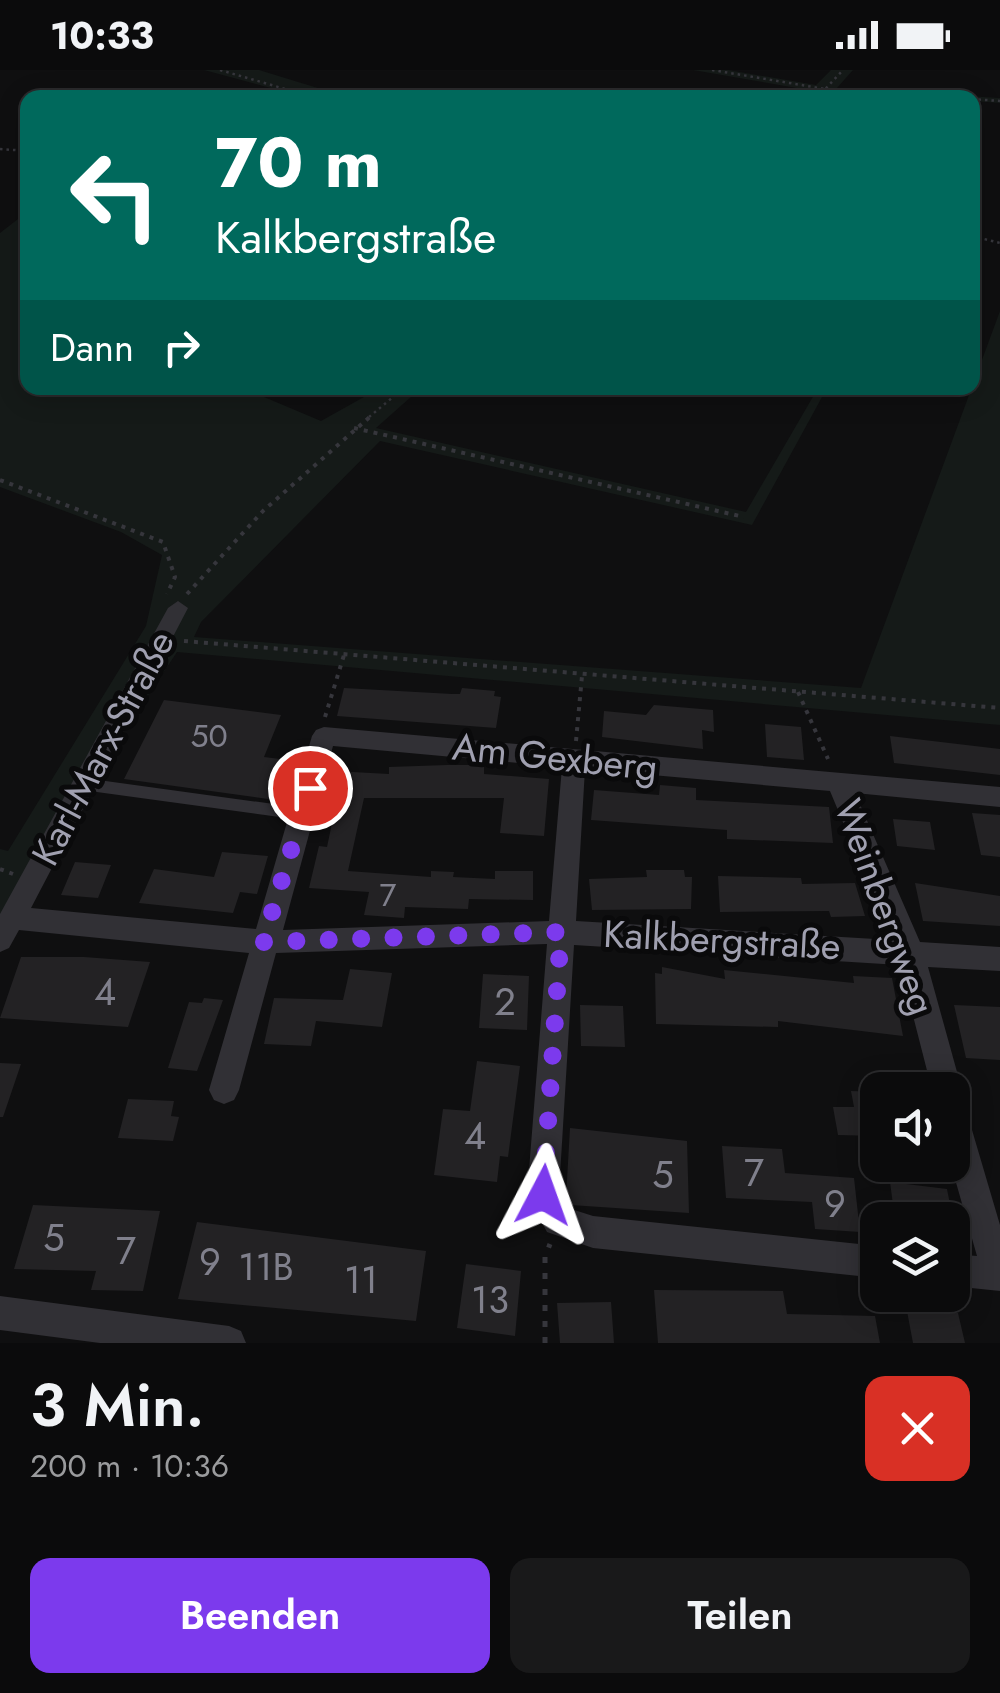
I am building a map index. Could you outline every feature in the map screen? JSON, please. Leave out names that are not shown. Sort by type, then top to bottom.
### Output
[{"type":"street","name":"Karl-Marx-Straße","points":[[7,929],[178,608]]},
{"type":"street","name":"Am Gexberg","points":[[324,736],[1000,797]]},
{"type":"street","points":[[224,1090],[324,736]]},
{"type":"street","points":[[574,760],[543,1195],[558,1222],[594,1232],[860,1260]]},
{"type":"street","name":"Weinbergweg","points":[[838,782],[910,951],[942,1072]]},
{"type":"street","name":"Kalkbergstraße","points":[[7,929],[263,942],[561,932],[910,951],[1000,960]]},
{"type":"street","points":[[970,1174],[999,1275],[970,1272]]},
{"type":"street","points":[[0,1313],[229,1343]]},
{"type":"lane","points":[[84,784],[302,814]]},
{"type":"path","points":[[220,70],[289,90]]},
{"type":"path","points":[[712,70],[839,90]]},
{"type":"path","points":[[825,89],[843,70]]},
{"type":"path","points":[[0,148],[20,150]]},
{"type":"path","points":[[0,156],[10,148]]},
{"type":"path","points":[[178,608],[218,556],[354,428],[395,395]]},
{"type":"path","points":[[354,428],[744,517]]},
{"type":"path","points":[[0,480],[163,542],[175,577],[153,632],[160,639],[1000,708]]},
{"type":"path","points":[[324,736],[323,724],[344,655]]},
{"type":"path","points":[[574,760],[582,674]]},
{"type":"path","points":[[798,692],[838,782]]},
{"type":"path","points":[[545,1343],[545,1257],[558,1222]]},
{"type":"shaded area","points":[[204,70],[259,70],[324,90],[278,90]]},
{"type":"shaded area","points":[[693,70],[728,70],[816,85],[831,70],[853,70],[837,88],[870,90],[808,90]]},
{"type":"shaded area","points":[[980,97],[1000,98],[1000,103],[980,102]]},
{"type":"shaded area","points":[[20,217],[20,395],[260,395],[321,421],[367,395],[413,395],[376,428],[746,512],[814,395],[823,395],[752,525],[380,441],[201,622],[194,637],[861,688],[969,395],[980,395],[980,365],[1000,311],[1000,725],[177,652],[139,709],[108,724],[0,919],[0,849],[8,851],[146,626],[162,555],[121,532],[0,487],[0,233]]},
{"type":"building","points":[[344,688],[460,694],[462,688],[495,691],[494,696],[501,697],[496,728],[337,716]]},
{"type":"building","points":[[164,700],[281,715],[264,757],[288,760],[275,800],[124,779]]},
{"type":"building","points":[[654,705],[713,710],[714,732],[702,730],[703,749],[602,737],[604,711],[646,715]]},
{"type":"building","points":[[765,724],[801,727],[804,760],[767,757]]},
{"type":"building","points":[[890,736],[1000,749],[1000,775],[894,763]]},
{"type":"building","points":[[484,765],[484,774],[549,779],[544,836],[500,833],[504,798],[364,798],[348,871],[431,877],[431,871],[454,872],[453,877],[495,879],[495,871],[533,871],[533,900],[469,899],[468,909],[405,907],[404,918],[364,915],[369,892],[309,888],[319,846],[327,847],[335,809],[325,808],[334,771],[389,774],[389,767]]},
{"type":"building","points":[[660,785],[696,788],[696,800],[829,807],[833,843],[727,839],[727,830],[591,820],[594,790],[659,795]]},
{"type":"building","points":[[972,813],[1000,815],[1000,857],[981,855]]},
{"type":"building","points":[[893,819],[930,822],[935,850],[897,846]]},
{"type":"building","points":[[222,852],[268,856],[257,894],[240,892],[233,913],[139,903],[154,869],[214,877]]},
{"type":"building","points":[[75,862],[111,865],[98,898],[61,895]]},
{"type":"building","points":[[646,870],[684,870],[685,877],[692,877],[691,909],[592,910],[589,879],[647,877]]},
{"type":"building","points":[[718,876],[801,878],[802,884],[855,883],[865,916],[831,917],[829,911],[720,912]]},
{"type":"building","points":[[915,883],[1000,896],[1000,926],[923,921]]},
{"type":"building","points":[[21,957],[150,962],[128,1027],[0,1018]]},
{"type":"building","points":[[662,967],[725,979],[724,970],[854,983],[853,976],[892,978],[903,1036],[778,1021],[778,1027],[656,1024],[655,973],[662,974]]},
{"type":"building","points":[[350,969],[392,973],[382,1027],[316,1021],[311,1046],[264,1044],[274,998],[343,1000]]},
{"type":"building","points":[[483,974],[529,976],[527,1030],[479,1028]]},
{"type":"building","points":[[204,998],[223,1000],[197,1071],[168,1068],[189,1002],[202,1003]]},
{"type":"building","points":[[580,1005],[623,1006],[625,1047],[581,1046]]},
{"type":"building","points":[[954,1005],[1000,1007],[1000,1060],[966,1058]]},
{"type":"building","points":[[477,1061],[520,1066],[508,1157],[500,1156],[497,1182],[434,1175],[443,1109],[470,1111]]},
{"type":"building","points":[[0,1063],[21,1064],[3,1117],[0,1117]]},
{"type":"building","points":[[851,1091],[860,1091],[860,1136],[838,1135],[833,1107],[854,1107]]},
{"type":"building","points":[[128,1099],[174,1101],[171,1116],[179,1117],[173,1141],[118,1138]]},
{"type":"building","points":[[570,1128],[687,1141],[689,1213],[571,1205],[566,1198]]},
{"type":"building","points":[[722,1146],[782,1149],[785,1173],[854,1178],[860,1232],[815,1229],[812,1202],[726,1198]]},
{"type":"building","points":[[890,1182],[947,1189],[950,1202],[893,1202]]},
{"type":"building","points":[[33,1205],[160,1211],[143,1291],[91,1290],[96,1271],[14,1269]]},
{"type":"building","points":[[197,1222],[426,1251],[416,1321],[178,1299]]},
{"type":"building","points":[[466,1264],[521,1271],[515,1336],[457,1328]]},
{"type":"building","points":[[654,1290],[783,1291],[787,1314],[875,1316],[880,1343],[658,1343]]},
{"type":"building","points":[[611,1302],[614,1343],[560,1343],[557,1303]]},
{"type":"building","points":[[907,1312],[958,1313],[965,1343],[913,1343]]},
{"type":"route","points":[[310,788],[263,942],[561,932],[543,1195]]}]
